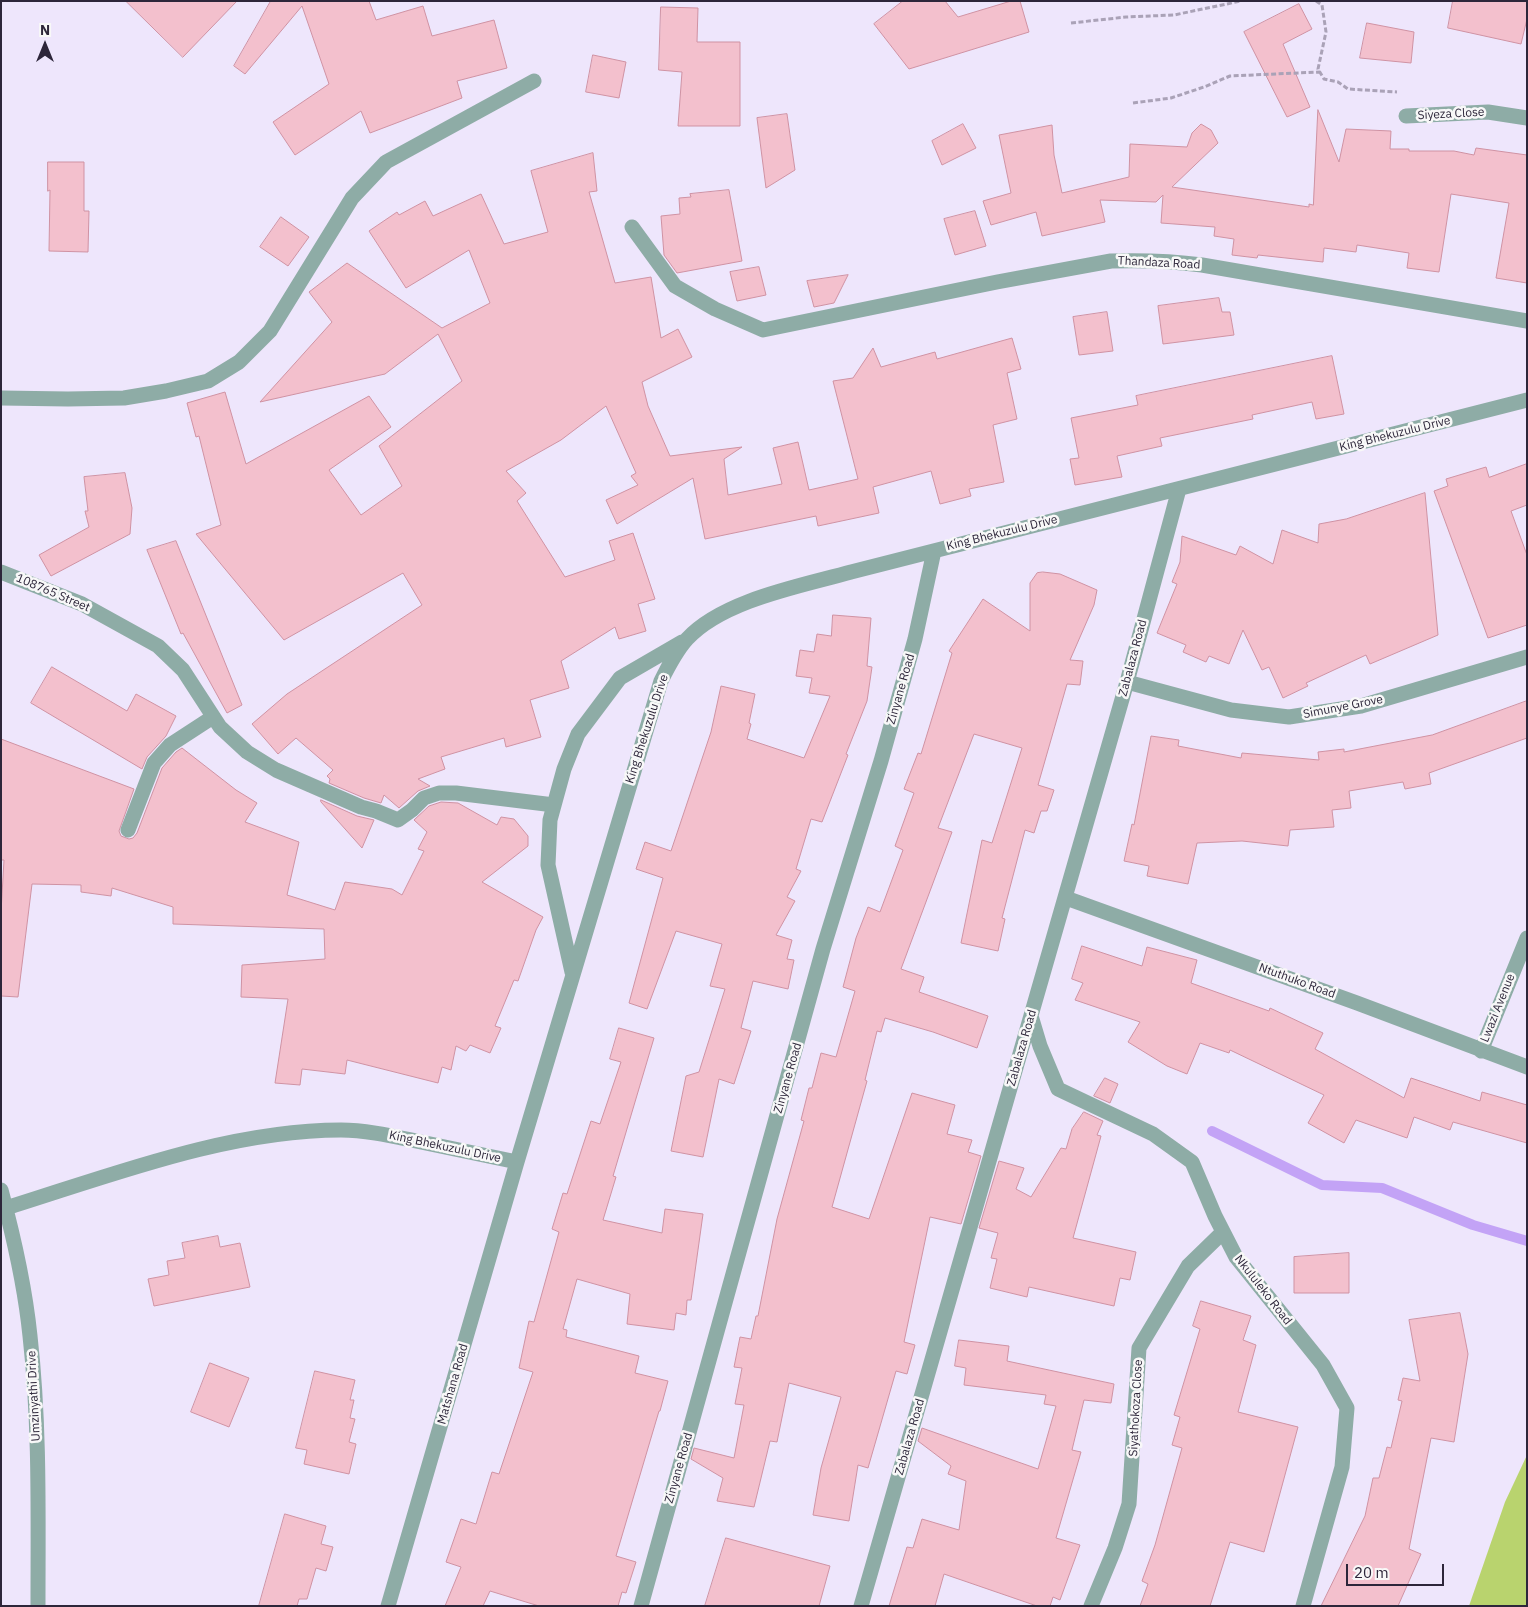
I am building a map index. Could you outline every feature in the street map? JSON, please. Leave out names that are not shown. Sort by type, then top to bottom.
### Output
[{"type":"street","points":[[1,398],[124,398],[208,381],[239,362],[270,331],[352,198],[386,162],[534,81]]},
{"type":"street","name":"Siyeza Close","points":[[1406,116],[1488,112],[1527,118]]},
{"type":"street","name":"Thandaza Road","points":[[632,227],[675,286],[715,309],[763,330],[997,282],[1111,261],[1129,260],[1202,265],[1527,321]]},
{"type":"street","name":"King Bhekuzulu Drive","points":[[6,1208],[196,1151],[247,1139],[302,1132],[343,1130],[378,1133],[517,1162],[661,681],[686,639],[702,625],[743,604],[851,572],[1527,400]]},
{"type":"street","name":"Zabalaza Road","points":[[861,1606],[1066,898],[1179,489]]},
{"type":"street","name":"Zinyane Road","points":[[641,1606],[823,949],[881,761],[915,639],[934,551]]},
{"type":"street","name":"108765 Street","points":[[1,572],[82,604],[158,646],[183,670],[220,728],[247,752],[276,770],[360,807],[398,820],[424,798],[439,793],[456,793],[554,805]]},
{"type":"street","points":[[573,974],[548,865],[550,820],[564,768],[578,734],[620,678],[686,639]]},
{"type":"street","name":"Simunye Grove","points":[[1127,682],[1231,710],[1290,717],[1361,706],[1527,657]]},
{"type":"street","points":[[128,830],[154,763],[170,745],[213,717]]},
{"type":"street","name":"Ntuthuko Road","points":[[1066,898],[1358,1002],[1481,1051],[1527,1067]]},
{"type":"street","name":"Lwazi Avenue","points":[[1481,1051],[1527,938]]},
{"type":"street","name":"Nkululeko Road","points":[[1031,1016],[1040,1046],[1058,1089],[1153,1134],[1192,1162],[1236,1257],[1323,1365],[1347,1408],[1342,1467],[1303,1606]]},
{"type":"street","name":"Matshana Road","points":[[388,1606],[517,1162]]},
{"type":"street","name":"Umzinyathi Drive","points":[[1,1190],[20,1271],[30,1334],[35,1389],[38,1461],[38,1606]]},
{"type":"street","name":"Siyathokoza Close","points":[[1091,1606],[1115,1548],[1129,1504],[1140,1348],[1188,1266],[1224,1232]]},
{"type":"path","points":[[1071,23],[1126,17],[1174,15],[1241,1]]},
{"type":"path","points":[[1316,1],[1322,5],[1326,32],[1318,69],[1324,80],[1338,82],[1348,89],[1398,92]]},
{"type":"path","points":[[1133,103],[1171,98],[1230,76],[1320,72]]},
{"type":"green space","points":[[1527,1455],[1527,1606],[1469,1606],[1505,1502]]},
{"type":"building","points":[[126,1],[237,1],[183,57]]},
{"type":"building","points":[[271,1],[369,1],[376,20],[423,6],[432,36],[494,20],[507,68],[457,81],[462,98],[370,133],[361,111],[295,155],[273,122],[329,84],[302,6],[245,74],[234,66]]},
{"type":"building","points":[[903,1],[945,1],[958,17],[1011,1],[1020,1],[1029,32],[909,69],[874,24]]},
{"type":"building","points":[[1453,1],[1527,1],[1527,19],[1521,44],[1448,28]]},
{"type":"building","points":[[1299,4],[1312,29],[1283,44],[1310,107],[1287,117],[1244,32]]},
{"type":"building","points":[[661,7],[698,8],[697,42],[740,42],[740,126],[678,126],[682,72],[659,70]]},
{"type":"building","points":[[1367,23],[1414,32],[1411,63],[1360,58]]},
{"type":"building","points":[[593,55],[626,62],[619,98],[586,92]]},
{"type":"building","points":[[1318,110],[1339,162],[1346,129],[1391,131],[1390,149],[1454,151],[1474,155],[1476,148],[1527,155],[1527,283],[1496,278],[1509,203],[1451,194],[1439,272],[1407,268],[1409,253],[1357,245],[1356,252],[1324,248],[1323,262],[1258,255],[1257,258],[1232,255],[1234,239],[1214,236],[1215,227],[1161,223],[1163,195],[1156,202],[1100,200],[1105,222],[1042,236],[1036,212],[991,225],[983,201],[1011,193],[999,135],[1052,125],[1054,155],[1062,193],[1129,177],[1130,144],[1187,147],[1192,133],[1201,124],[1211,130],[1218,143],[1172,187],[1309,207],[1309,204],[1313,205]]},
{"type":"building","points":[[787,114],[795,170],[766,188],[757,118]]},
{"type":"building","points":[[963,124],[976,148],[942,165],[932,141]]},
{"type":"building","points":[[593,153],[597,191],[589,192],[615,283],[651,277],[661,338],[678,329],[692,357],[642,382],[648,406],[670,456],[742,447],[724,459],[728,495],[782,484],[773,448],[798,442],[809,490],[858,479],[833,381],[853,378],[873,348],[881,367],[935,352],[937,359],[1012,338],[1021,369],[1007,373],[1017,419],[993,425],[1004,482],[969,489],[971,496],[940,504],[931,471],[873,487],[879,513],[818,526],[816,516],[705,539],[693,478],[617,524],[606,500],[638,485],[631,476],[636,473],[606,406],[561,440],[506,471],[526,493],[517,501],[565,577],[615,560],[609,541],[633,533],[655,599],[638,604],[646,631],[619,639],[615,627],[561,661],[569,688],[530,700],[541,737],[506,747],[504,738],[441,757],[445,769],[418,779],[430,786],[418,791],[399,808],[384,795],[381,803],[364,798],[329,783],[330,779],[327,776],[333,770],[296,738],[278,754],[252,724],[287,694],[422,605],[403,573],[284,640],[196,534],[221,525],[199,436],[196,437],[187,403],[225,392],[246,464],[369,396],[391,427],[329,470],[361,515],[402,486],[379,446],[462,381],[438,334],[385,374],[260,402],[332,322],[309,292],[347,263],[442,328],[490,303],[469,250],[406,288],[369,231],[397,212],[399,215],[425,201],[433,216],[481,194],[504,244],[548,232],[531,171]]},
{"type":"building","points":[[48,162],[84,162],[84,211],[89,211],[88,252],[49,251],[50,190],[48,191]]},
{"type":"building","points":[[729,190],[742,261],[677,273],[664,255],[661,216],[680,214],[679,198],[691,197],[690,194]]},
{"type":"building","points":[[975,211],[986,246],[955,255],[944,219]]},
{"type":"building","points":[[281,217],[309,237],[288,266],[260,247]]},
{"type":"building","points":[[759,267],[766,295],[737,301],[730,272]]},
{"type":"building","points":[[848,275],[834,303],[814,307],[807,281]]},
{"type":"building","points":[[1219,298],[1222,312],[1230,312],[1234,335],[1163,344],[1158,306]]},
{"type":"building","points":[[1107,312],[1113,351],[1079,355],[1073,317]]},
{"type":"building","points":[[1332,356],[1344,414],[1316,419],[1312,402],[1252,415],[1253,419],[1160,438],[1162,446],[1117,456],[1122,477],[1075,485],[1070,459],[1079,458],[1071,418],[1138,405],[1136,396]]},
{"type":"building","points":[[1527,464],[1527,505],[1511,511],[1527,555],[1527,625],[1488,638],[1434,491],[1448,486],[1446,479],[1486,467],[1489,477]]},
{"type":"building","points":[[125,473],[132,508],[130,534],[51,576],[39,555],[89,527],[85,511],[88,511],[84,477]]},
{"type":"building","points":[[1425,493],[1438,635],[1370,664],[1366,655],[1306,683],[1308,686],[1283,698],[1269,667],[1262,670],[1243,630],[1229,664],[1209,656],[1206,662],[1183,652],[1186,645],[1157,633],[1177,584],[1172,582],[1180,562],[1182,536],[1236,555],[1240,546],[1273,564],[1282,530],[1318,543],[1319,524],[1346,519]]},
{"type":"building","points":[[176,541],[242,705],[227,713],[183,633],[181,634],[147,550]]},
{"type":"building","points":[[1037,573],[1060,574],[1097,590],[1094,605],[1070,660],[1083,661],[1080,685],[1067,684],[1038,785],[1054,790],[1047,811],[1041,811],[1034,833],[1025,830],[1002,918],[1005,919],[998,951],[961,943],[982,840],[992,843],[1022,748],[974,734],[938,828],[952,832],[901,969],[924,977],[919,992],[988,1016],[977,1048],[933,1032],[885,1018],[881,1032],[877,1031],[865,1080],[867,1081],[832,1207],[869,1219],[912,1093],[955,1105],[947,1134],[972,1140],[968,1152],[981,1156],[961,1224],[930,1217],[904,1342],[915,1345],[907,1374],[896,1371],[868,1468],[858,1465],[849,1521],[813,1515],[821,1468],[841,1397],[789,1383],[777,1442],[770,1441],[754,1507],[717,1501],[723,1478],[691,1459],[694,1448],[734,1458],[744,1405],[735,1404],[742,1368],[734,1367],[740,1337],[751,1339],[756,1316],[758,1316],[777,1219],[804,1121],[801,1120],[809,1088],[812,1088],[821,1053],[836,1057],[855,991],[843,987],[856,938],[868,907],[880,912],[903,850],[895,846],[914,793],[904,789],[918,753],[921,754],[952,653],[949,651],[983,599],[1030,631],[1030,583]]},
{"type":"building","points":[[833,615],[871,618],[867,666],[872,667],[867,701],[846,754],[848,755],[822,822],[811,819],[796,869],[801,871],[787,897],[795,901],[776,935],[792,940],[787,959],[794,960],[788,989],[753,981],[741,1028],[751,1031],[734,1084],[719,1079],[703,1157],[671,1151],[686,1076],[699,1072],[725,989],[710,986],[722,944],[676,931],[647,1009],[629,1003],[663,878],[636,869],[645,842],[671,851],[711,732],[721,686],[755,694],[747,739],[804,758],[830,696],[809,693],[812,678],[796,676],[800,650],[814,652],[817,634],[831,636]]},
{"type":"building","points":[[52,667],[127,711],[136,694],[176,716],[166,736],[147,757],[142,769],[31,703]]},
{"type":"building","points":[[1527,701],[1527,738],[1429,773],[1431,784],[1405,789],[1403,782],[1349,791],[1351,808],[1332,810],[1334,827],[1290,830],[1288,846],[1242,841],[1197,843],[1188,884],[1147,876],[1149,866],[1124,861],[1132,824],[1134,825],[1151,736],[1179,740],[1178,746],[1241,758],[1242,753],[1319,760],[1318,752],[1344,749],[1344,752],[1432,735]]},
{"type":"building","points":[[1,739],[134,789],[119,831],[121,836],[129,839],[133,838],[137,833],[162,768],[182,748],[236,790],[257,803],[245,822],[299,842],[287,895],[335,910],[345,882],[392,889],[402,895],[424,851],[418,849],[427,832],[414,820],[429,806],[441,802],[458,803],[497,825],[501,817],[514,819],[528,836],[528,846],[482,882],[543,917],[536,930],[518,981],[514,980],[495,1026],[501,1028],[490,1053],[470,1045],[466,1051],[456,1046],[451,1070],[442,1067],[438,1083],[347,1060],[345,1074],[302,1069],[300,1085],[275,1083],[288,999],[241,997],[242,965],[325,959],[324,929],[173,924],[173,907],[112,888],[111,896],[81,892],[81,885],[32,884],[18,997],[1,996],[1,912],[4,860],[1,860]]},
{"type":"building","points":[[321,800],[357,816],[374,820],[362,848],[321,802]]},
{"type":"building","points":[[1082,946],[1142,966],[1147,947],[1197,960],[1191,983],[1269,1011],[1270,1008],[1323,1033],[1315,1049],[1404,1098],[1411,1078],[1480,1101],[1482,1092],[1527,1105],[1527,1143],[1453,1122],[1450,1130],[1414,1117],[1407,1138],[1356,1120],[1344,1143],[1308,1123],[1324,1095],[1230,1050],[1229,1053],[1200,1043],[1187,1074],[1167,1066],[1128,1042],[1140,1022],[1075,1000],[1083,983],[1072,979]]},
{"type":"building","points":[[619,1028],[654,1038],[613,1176],[616,1177],[603,1220],[662,1233],[665,1209],[703,1214],[691,1300],[687,1300],[686,1315],[676,1313],[674,1330],[627,1324],[630,1294],[577,1279],[563,1329],[567,1330],[566,1337],[639,1356],[635,1373],[668,1381],[616,1556],[636,1562],[626,1593],[622,1592],[618,1606],[539,1606],[490,1591],[483,1606],[445,1606],[461,1567],[446,1562],[461,1519],[476,1524],[492,1472],[499,1474],[533,1372],[519,1368],[529,1321],[534,1322],[559,1232],[552,1229],[563,1193],[567,1194],[591,1121],[600,1124],[621,1062],[610,1059]]},
{"type":"building","points":[[1105,1078],[1118,1084],[1110,1103],[1094,1096]]},
{"type":"building","points":[[1084,1112],[1103,1121],[1097,1135],[1101,1136],[1073,1238],[1136,1252],[1130,1280],[1120,1278],[1114,1306],[1029,1287],[1027,1297],[990,1288],[997,1259],[991,1258],[998,1233],[979,1228],[999,1161],[1024,1168],[1016,1189],[1031,1197],[1061,1148],[1066,1149],[1072,1129]]},
{"type":"building","points":[[218,1236],[220,1247],[240,1243],[250,1287],[154,1306],[148,1279],[169,1275],[167,1261],[185,1258],[182,1243]]},
{"type":"building","points":[[1349,1253],[1349,1293],[1294,1293],[1294,1257]]},
{"type":"building","points":[[1201,1301],[1251,1316],[1243,1340],[1256,1345],[1238,1412],[1298,1427],[1264,1552],[1230,1542],[1210,1606],[1140,1606],[1148,1584],[1142,1581],[1155,1545],[1182,1448],[1172,1445],[1180,1417],[1174,1415],[1200,1329],[1193,1326]]},
{"type":"building","points":[[1460,1313],[1468,1354],[1454,1442],[1431,1438],[1409,1549],[1421,1554],[1398,1606],[1321,1606],[1365,1516],[1373,1478],[1379,1478],[1387,1447],[1391,1448],[1402,1401],[1398,1400],[1403,1378],[1420,1381],[1409,1320]]},
{"type":"building","points":[[959,1340],[1009,1346],[1007,1361],[1114,1384],[1111,1403],[1084,1400],[1072,1450],[1081,1452],[1056,1538],[1080,1545],[1060,1600],[1053,1597],[1050,1606],[1037,1606],[944,1574],[935,1606],[889,1606],[907,1547],[913,1548],[922,1519],[959,1530],[966,1481],[948,1474],[951,1466],[918,1441],[922,1428],[1038,1469],[1056,1406],[1044,1404],[1046,1395],[964,1385],[966,1368],[955,1366]]},
{"type":"building","points":[[210,1363],[249,1378],[229,1427],[191,1412]]},
{"type":"building","points":[[315,1371],[355,1380],[350,1400],[354,1400],[350,1418],[355,1419],[349,1442],[356,1444],[349,1474],[304,1464],[307,1450],[296,1448]]},
{"type":"building","points":[[285,1514],[326,1526],[321,1544],[333,1547],[326,1571],[316,1568],[307,1599],[299,1599],[297,1606],[259,1606]]},
{"type":"building","points":[[726,1538],[830,1566],[819,1606],[705,1606]]},
{"type":"waterway","points":[[1212,1131],[1322,1185],[1382,1188],[1473,1225],[1527,1241]]}]
